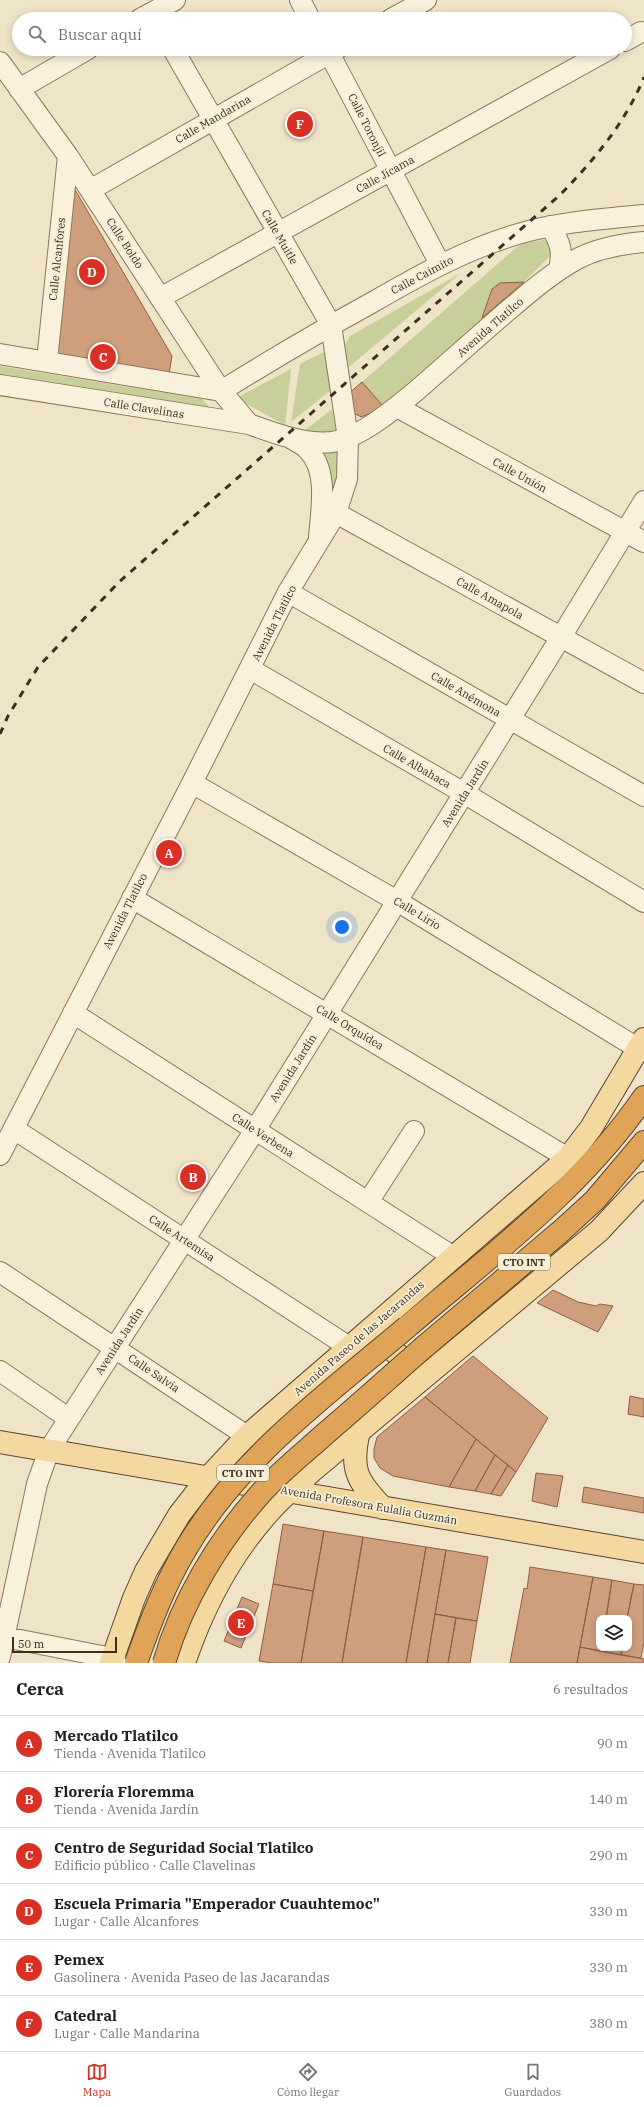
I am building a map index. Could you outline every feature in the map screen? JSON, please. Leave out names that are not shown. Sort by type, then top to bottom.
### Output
[{"type":"highway","name":"CTO INT","points":[[136,1663],[150,1622],[170,1578],[187,1546],[230,1488],[283,1432],[542,1210],[593,1162],[615,1137],[644,1097]]},
{"type":"highway","name":"CTO INT","points":[[164,1663],[180,1621],[198,1584],[218,1548],[243,1514],[285,1469],[424,1347],[560,1232],[595,1200],[644,1142]]},
{"type":"main road","name":"Avenida Paseo de las Jacarandas","points":[[114,1661],[134,1598],[146,1571],[179,1515],[208,1478],[247,1436],[452,1256],[568,1158],[591,1128],[641,1044]]},
{"type":"main road","name":"CTO INT","points":[[184,1663],[203,1613],[229,1563],[265,1517],[290,1492],[359,1431],[599,1231],[644,1183]]},
{"type":"main road","points":[[373,1326],[420,1381]]},
{"type":"main road","points":[[359,1431],[354,1452],[357,1473],[369,1493],[383,1508]]},
{"type":"main road","name":"Avenida Profesora Eulalia Guzmán","points":[[0,1442],[644,1552]]},
{"type":"street","points":[[150,12],[175,0]]},
{"type":"street","points":[[300,0],[306,12]]},
{"type":"street","points":[[404,12],[426,0]]},
{"type":"street","points":[[19,89],[76,56]]},
{"type":"street","name":"Calle Muitle","points":[[177,56],[331,325],[348,438]]},
{"type":"street","name":"Calle Mandarina","points":[[90,190],[321,56]]},
{"type":"street","name":"Calle Toronjil","points":[[334,56],[391,171],[440,264]]},
{"type":"street","name":"Calle Jícama","points":[[160,298],[597,56]]},
{"type":"street","name":"Calle Boldo","points":[[0,62],[68,156],[221,391],[249,424]]},
{"type":"street","name":"Calle Alcanfores","points":[[47,362],[68,156]]},
{"type":"street","name":"Calle Caimito","points":[[221,391],[331,325],[440,264],[478,247],[518,234],[550,226],[644,215]]},
{"type":"street","points":[[550,226],[558,239],[562,252],[559,270]]},
{"type":"street","name":"Avenida Tlatilco","points":[[287,436],[315,442],[331,442],[348,438],[397,407],[532,290],[559,270],[578,259],[615,245],[644,242]]},
{"type":"street","points":[[0,354],[221,391]]},
{"type":"street","name":"Calle Clavelinas","points":[[0,385],[249,424],[287,436]]},
{"type":"street","name":"Calle Unión","points":[[397,407],[644,542]]},
{"type":"street","name":"Avenida Tlatilco","points":[[287,436],[307,448],[313,455],[319,470],[322,498],[319,541]]},
{"type":"street","name":"Avenida Tlatilco","points":[[0,1155],[192,783],[288,592],[336,513],[347,479],[348,438]]},
{"type":"street","name":"Avenida Jardín","points":[[0,1657],[2,1636],[37,1484],[49,1450],[68,1418],[255,1130],[562,637],[644,501]]},
{"type":"street","name":"Calle Amapola","points":[[336,513],[644,683]]},
{"type":"street","name":"Calle Anémona","points":[[288,592],[644,796]]},
{"type":"street","name":"Calle Albahaca","points":[[250,669],[464,793],[644,902]]},
{"type":"street","name":"Calle Lirio","points":[[192,783],[641,1044]]},
{"type":"street","name":"Calle Orquídea","points":[[132,898],[328,1013],[568,1158]]},
{"type":"street","name":"Calle Verbena","points":[[73,1013],[452,1256]]},
{"type":"street","name":"Calle Artemisa","points":[[14,1129],[349,1347]]},
{"type":"street","points":[[368,1202],[414,1131]]},
{"type":"street","name":"Calle Salvia","points":[[0,1272],[247,1436]]},
{"type":"street","points":[[0,1371],[68,1418]]},
{"type":"street","points":[[2,1636],[114,1661]]},
{"type":"green space","points":[[543,240],[550,242],[553,253],[524,282],[376,411],[361,417],[350,411],[347,395],[517,247],[525,243]]},
{"type":"green space","points":[[461,273],[343,372],[340,354],[350,336]]},
{"type":"green space","points":[[328,350],[331,390],[291,422],[300,364]]},
{"type":"green space","points":[[0,366],[202,399],[215,414],[0,377]]},
{"type":"green space","points":[[291,369],[285,425],[236,398]]},
{"type":"green space","points":[[332,409],[337,433],[320,435],[304,431]]},
{"type":"green space","points":[[319,447],[338,447],[338,480],[328,511]]},
{"type":"building","points":[[74,188],[172,356],[169,374],[48,355]]},
{"type":"building","points":[[524,282],[482,318],[492,289],[500,283]]},
{"type":"building","points":[[362,382],[383,406],[376,411],[361,417],[350,411],[347,395]]},
{"type":"building","points":[[553,1290],[578,1302],[596,1306],[600,1304],[613,1306],[598,1332],[537,1303]]},
{"type":"building","points":[[473,1356],[548,1418],[516,1472],[425,1397]]},
{"type":"building","points":[[630,1396],[644,1399],[644,1417],[628,1414]]},
{"type":"building","points":[[425,1397],[476,1439],[449,1487],[393,1476],[380,1468],[374,1458],[374,1449],[377,1437]]},
{"type":"building","points":[[476,1439],[495,1455],[475,1491],[449,1487]]},
{"type":"building","points":[[495,1455],[508,1465],[491,1494],[475,1491]]},
{"type":"building","points":[[508,1465],[516,1472],[501,1496],[491,1494]]},
{"type":"building","points":[[536,1473],[563,1476],[557,1507],[532,1501]]},
{"type":"building","points":[[584,1487],[644,1498],[644,1513],[582,1502]]},
{"type":"building","points":[[283,1524],[324,1531],[313,1591],[273,1584]]},
{"type":"building","points":[[324,1531],[363,1537],[342,1663],[301,1663]]},
{"type":"building","points":[[363,1537],[426,1547],[406,1663],[342,1663]]},
{"type":"building","points":[[426,1547],[446,1550],[427,1663],[406,1663]]},
{"type":"building","points":[[446,1550],[488,1557],[477,1621],[435,1614]]},
{"type":"building","points":[[530,1567],[593,1577],[577,1663],[510,1663],[524,1588],[527,1589]]},
{"type":"building","points":[[593,1577],[612,1580],[606,1615],[596,1615],[596,1650],[580,1647]]},
{"type":"building","points":[[612,1580],[634,1584],[628,1615],[606,1615]]},
{"type":"building","points":[[273,1584],[313,1591],[301,1663],[272,1663],[259,1661]]},
{"type":"building","points":[[634,1584],[644,1585],[644,1642],[641,1658],[621,1655],[622,1651],[632,1651],[632,1615],[628,1615]]},
{"type":"building","points":[[242,1597],[259,1604],[241,1648],[224,1641]]},
{"type":"building","points":[[435,1614],[456,1618],[448,1663],[427,1663]]},
{"type":"building","points":[[456,1618],[477,1621],[470,1663],[448,1663]]},
{"type":"building","points":[[580,1647],[644,1659],[644,1663],[577,1663]]},
{"type":"building","points":[[600,1651],[622,1651],[621,1655]]},
{"type":"railway","points":[[0,734],[8,716],[38,667],[119,582],[561,194],[597,154],[619,125],[637,94],[644,77]]},
{"type":"place","name":"Catedral","points":[[300,124]]},
{"type":"place","name":"Escuela Primaria \"Emperador Cuauhtemoc\"","points":[[92,272]]},
{"type":"place","name":"Centro de Seguridad Social Tlatilco","points":[[103,357]]},
{"type":"place","name":"Mercado Tlatilco","points":[[169,853]]},
{"type":"place","name":"Florería Floremma","points":[[193,1177]]},
{"type":"place","name":"Pemex","points":[[241,1623]]}]
